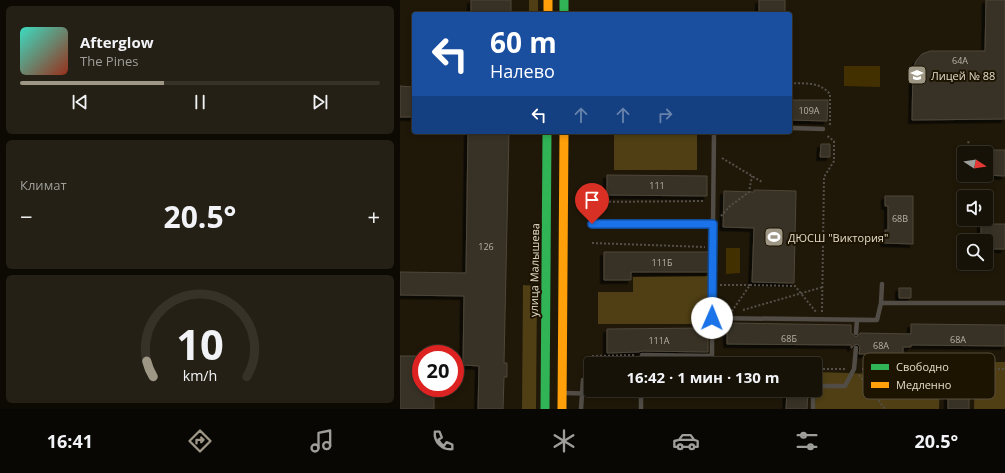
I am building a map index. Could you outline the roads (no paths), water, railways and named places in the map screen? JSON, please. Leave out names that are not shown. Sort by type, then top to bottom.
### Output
[{"type":"main road","points":[[548,0],[548,12]]},
{"type":"main road","points":[[564,0],[564,12]]},
{"type":"main road","name":"улица Малышева","points":[[545,409],[547,134]]},
{"type":"main road","points":[[562,409],[564,134]]},
{"type":"lane","points":[[792,128],[823,128]]},
{"type":"lane","points":[[642,357],[642,355],[712,356],[714,134]]},
{"type":"lane","points":[[592,224],[713,224]]},
{"type":"lane","points":[[712,318],[876,320],[881,303],[882,284]]},
{"type":"lane","points":[[881,303],[1005,303]]},
{"type":"lane","points":[[856,333],[857,320]]},
{"type":"lane","points":[[822,386],[844,386],[854,369],[856,348]]},
{"type":"lane","points":[[582,380],[582,409]]},
{"type":"lane","points":[[562,394],[582,393]]},
{"type":"lane","points":[[641,397],[641,409]]},
{"type":"lane","points":[[812,409],[813,397]]},
{"type":"place","name":"Лицей № 88","points":[[917,75]]},
{"type":"place","name":"ДЮСШ \"Виктория\"","points":[[774,237]]}]
